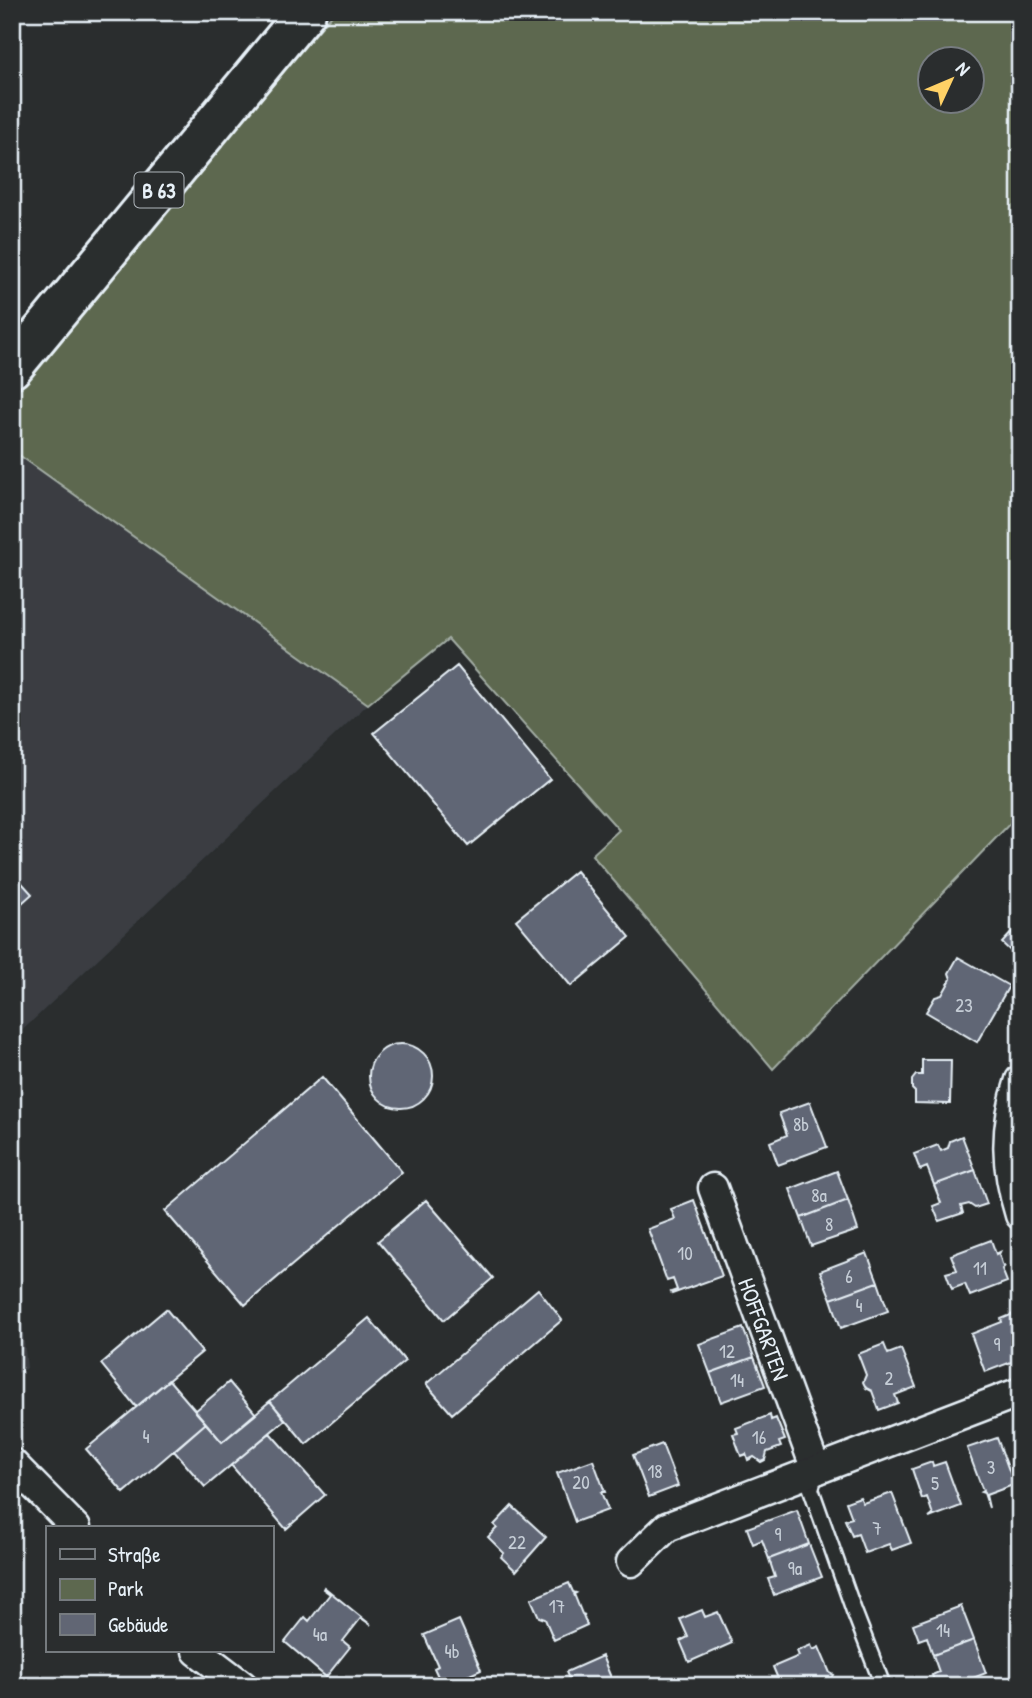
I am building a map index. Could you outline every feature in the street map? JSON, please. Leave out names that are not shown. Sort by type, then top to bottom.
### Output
[{"type":"main road","name":"B 63","points":[[12,368],[306,12]]},
{"type":"street","points":[[1020,1080],[1012,1105],[1007,1147],[1013,1193],[1020,1215]]},
{"type":"street","name":"HOFFGARTEN","points":[[713,1188],[816,1470]]},
{"type":"street","points":[[631,1562],[667,1527],[1020,1392]]},
{"type":"street","points":[[12,1463],[74,1526]]},
{"type":"street","points":[[198,1652],[243,1686]]},
{"type":"lane","name":"HOFFGARTEN","points":[[816,1470],[811,1489],[883,1686]]},
{"type":"shaded area","points":[[12,450],[368,704],[12,1040]]},
{"type":"shaded area","points":[[12,1233],[27,1368],[12,1376]]},
{"type":"green space","points":[[334,12],[1020,12],[1020,813],[773,1069],[592,855],[619,830],[448,639],[368,704],[12,450],[12,394]]},
{"type":"building","points":[[457,666],[550,779],[468,846],[374,733]]},
{"type":"building","points":[[576,871],[630,937],[571,986],[516,920]]},
{"type":"building","points":[[12,872],[32,894],[12,912]]},
{"type":"building","points":[[1014,930],[1020,930],[1020,960],[1002,943]]},
{"type":"building","points":[[958,957],[1009,986],[977,1042],[926,1012],[935,997],[942,995]]},
{"type":"building","points":[[401,1044],[419,1050],[427,1058],[433,1076],[427,1094],[419,1102],[401,1108],[383,1102],[375,1094],[369,1076],[375,1058],[383,1050]]},
{"type":"building","points":[[922,1060],[951,1060],[950,1104],[915,1103],[912,1080],[916,1075],[922,1075]]},
{"type":"building","points":[[322,1077],[402,1172],[245,1305],[165,1211]]},
{"type":"building","points":[[810,1102],[827,1147],[778,1165],[770,1142],[787,1135],[779,1113]]},
{"type":"building","points":[[962,1136],[975,1170],[934,1185],[927,1167],[920,1170],[914,1154],[938,1145],[941,1151],[948,1148],[950,1141]]},
{"type":"building","points":[[975,1170],[987,1204],[975,1208],[969,1204],[961,1206],[963,1213],[939,1221],[933,1206],[941,1203],[934,1185]]},
{"type":"building","points":[[837,1171],[848,1200],[801,1218],[790,1189]]},
{"type":"building","points":[[426,1200],[493,1278],[444,1320],[378,1241]]},
{"type":"building","points":[[694,1200],[722,1276],[672,1294],[671,1292],[677,1290],[673,1279],[667,1281],[648,1229],[675,1219],[671,1209]]},
{"type":"building","points":[[848,1200],[858,1230],[811,1246],[801,1218]]},
{"type":"building","points":[[991,1240],[996,1254],[1000,1252],[1007,1282],[970,1296],[965,1284],[952,1289],[946,1273],[957,1270],[951,1255]]},
{"type":"building","points":[[867,1253],[878,1282],[831,1299],[820,1271]]},
{"type":"building","points":[[878,1282],[888,1311],[841,1328],[831,1299]]},
{"type":"building","points":[[538,1289],[562,1320],[452,1414],[426,1384]]},
{"type":"building","points":[[166,1309],[202,1352],[136,1407],[101,1364]]},
{"type":"building","points":[[1018,1312],[1020,1354],[1016,1356],[1017,1360],[985,1372],[971,1334],[1002,1322],[1001,1319]]},
{"type":"building","points":[[369,1318],[405,1361],[306,1444],[270,1401]]},
{"type":"building","points":[[743,1328],[754,1357],[710,1373],[699,1344]]},
{"type":"building","points":[[884,1344],[888,1354],[901,1349],[916,1387],[895,1395],[898,1403],[879,1410],[872,1391],[866,1388],[863,1382],[866,1375],[858,1354]]},
{"type":"building","points":[[754,1357],[765,1386],[721,1402],[710,1373]]},
{"type":"building","points":[[169,1380],[206,1423],[124,1493],[86,1449]]},
{"type":"building","points":[[229,1382],[256,1414],[222,1442],[195,1411]]},
{"type":"building","points":[[270,1401],[285,1420],[205,1487],[174,1451],[206,1423],[222,1442]]},
{"type":"building","points":[[770,1415],[771,1420],[776,1418],[785,1440],[779,1442],[781,1447],[767,1452],[765,1460],[761,1462],[754,1457],[748,1460],[746,1454],[741,1456],[733,1434],[738,1433],[736,1428]]},
{"type":"building","points":[[270,1433],[325,1495],[286,1529],[231,1465]]},
{"type":"building","points":[[997,1438],[1017,1492],[1013,1485],[986,1495],[989,1508],[967,1448]]},
{"type":"building","points":[[662,1444],[678,1486],[649,1497],[633,1455]]},
{"type":"building","points":[[593,1460],[605,1492],[601,1492],[608,1510],[575,1522],[557,1473]]},
{"type":"building","points":[[932,1462],[933,1466],[945,1462],[961,1506],[929,1518],[933,1515],[927,1497],[922,1499],[912,1469]]},
{"type":"building","points":[[892,1493],[911,1543],[892,1550],[889,1544],[865,1553],[858,1534],[852,1536],[845,1520],[852,1518],[846,1502],[860,1497],[863,1503]]},
{"type":"building","points":[[512,1506],[546,1537],[516,1571],[501,1557],[504,1553],[488,1537],[497,1528],[494,1525]]},
{"type":"building","points":[[797,1510],[809,1544],[769,1559],[762,1540],[753,1544],[747,1528]]},
{"type":"building","points":[[809,1544],[822,1577],[774,1595],[768,1579],[775,1577],[769,1559]]},
{"type":"building","points":[[569,1583],[576,1593],[574,1594],[587,1625],[554,1640],[545,1619],[539,1617],[531,1599]]},
{"type":"building","points":[[324,1587],[371,1625],[361,1618],[343,1641],[350,1647],[326,1677],[285,1642],[305,1617],[309,1621],[330,1594]]},
{"type":"building","points":[[961,1606],[974,1640],[933,1655],[927,1637],[919,1640],[913,1624]]},
{"type":"building","points":[[702,1610],[705,1617],[718,1612],[732,1643],[689,1662],[680,1641],[688,1637],[680,1619]]},
{"type":"building","points":[[459,1620],[481,1670],[447,1685],[445,1681],[441,1683],[434,1668],[438,1666],[424,1635]]},
{"type":"building","points":[[974,1640],[986,1673],[953,1686],[936,1686],[932,1675],[939,1672],[933,1655]]},
{"type":"building","points":[[811,1645],[813,1650],[819,1647],[830,1673],[834,1675],[830,1686],[781,1686],[773,1667],[799,1656],[797,1651]]},
{"type":"building","points":[[602,1656],[612,1680],[617,1678],[620,1686],[554,1686],[569,1679],[566,1672]]}]
